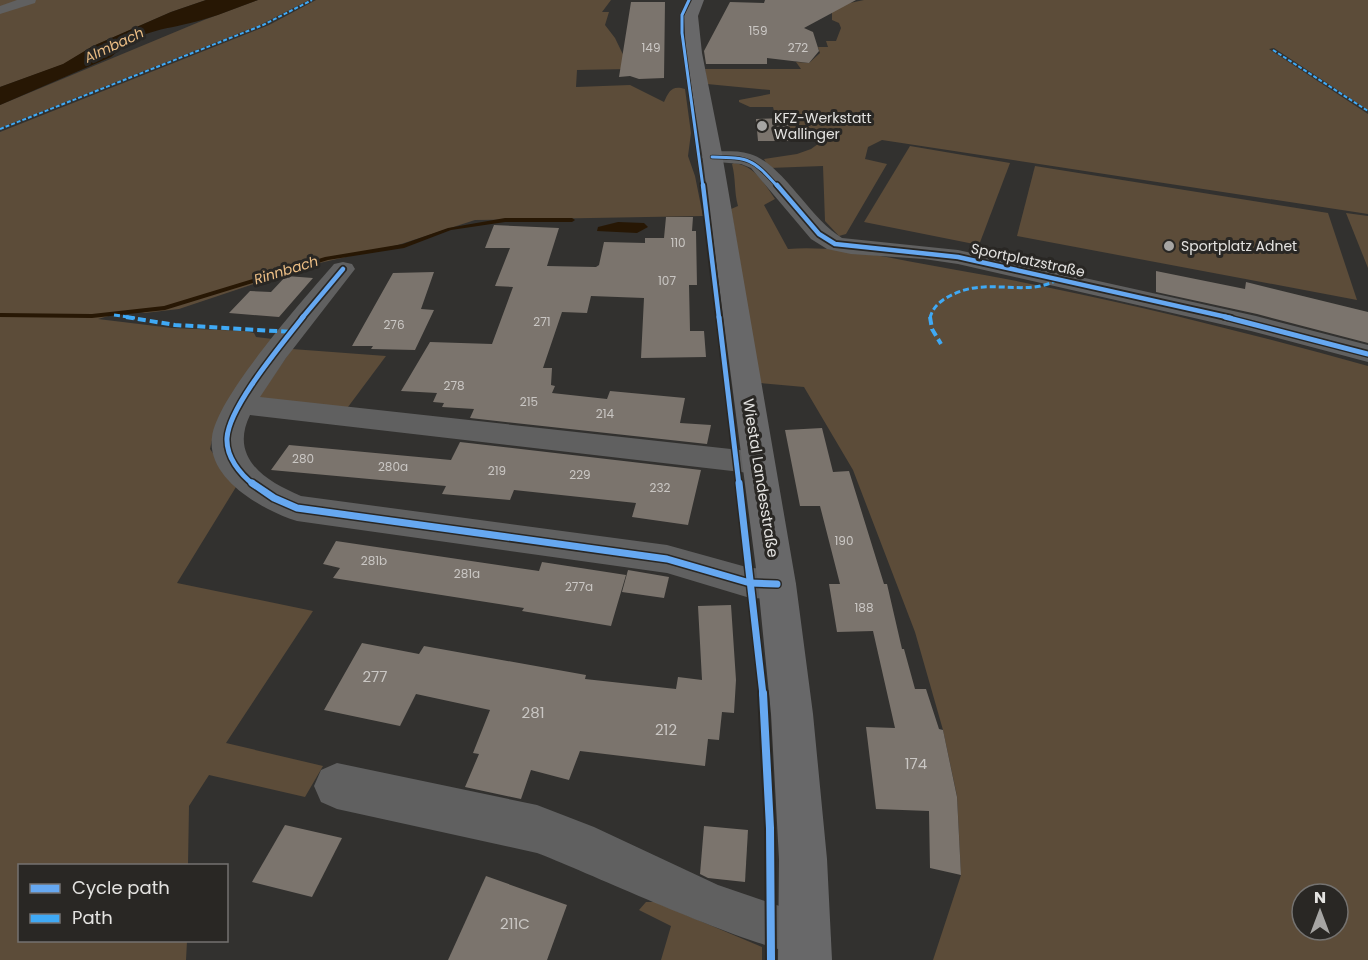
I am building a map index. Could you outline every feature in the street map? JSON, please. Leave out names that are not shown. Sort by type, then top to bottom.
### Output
[{"type":"main road","name":"Wiestal Landesstraße","points":[[698,0],[692,11],[691,27],[777,585],[797,770],[805,950]]},
{"type":"street","points":[[0,10],[30,0]]},
{"type":"street","name":"Sportplatzstraße","points":[[712,157],[744,158],[758,164],[819,234],[835,244],[852,248],[924,252],[951,256],[1256,324],[1368,354]]},
{"type":"street","points":[[343,269],[292,332],[240,405],[229,427],[227,438],[234,460],[252,484],[279,501],[297,508],[668,559],[750,583],[777,585]]},
{"type":"street","points":[[240,405],[758,463]]},
{"type":"street","points":[[337,786],[537,829],[577,844],[632,872],[805,950]]},
{"type":"shaded area","points":[[0,0],[206,0],[171,12],[93,46],[64,64],[0,87]]},
{"type":"shaded area","points":[[258,0],[309,0],[260,25],[0,128],[0,105],[204,20]]},
{"type":"shaded area","points":[[316,0],[611,0],[602,12],[609,12],[605,25],[615,38],[630,69],[577,70],[576,87],[630,85],[664,102],[672,90],[685,89],[691,133],[688,156],[695,176],[703,216],[475,220],[398,245],[311,265],[179,309],[145,313],[129,310],[98,319],[172,328],[244,331],[254,333],[256,337],[273,339],[214,431],[210,449],[236,487],[177,583],[313,611],[226,743],[323,766],[305,797],[209,775],[189,806],[188,864],[18,864],[18,942],[187,942],[186,960],[0,960],[0,132],[269,25]]},
{"type":"shaded area","points":[[864,0],[1368,0],[1368,110],[1274,48],[1269,49],[1368,114],[1368,214],[882,140],[868,147],[865,159],[887,164],[846,234],[839,236],[825,221],[823,166],[769,168],[764,159],[797,154],[811,149],[818,144],[819,139],[816,136],[799,136],[797,131],[790,131],[787,118],[776,118],[773,107],[750,107],[739,102],[739,100],[770,94],[770,90],[707,84],[705,69],[801,69],[796,62],[809,63],[820,53],[818,47],[828,47],[826,41],[836,41],[841,28],[839,23],[832,20],[832,11],[845,4]]},
{"type":"shaded area","points":[[910,146],[1010,163],[979,245],[864,222]]},
{"type":"shaded area","points":[[734,163],[753,171],[763,181],[775,199],[764,205],[788,249],[829,249],[870,254],[1003,278],[1213,325],[1368,366],[1368,960],[933,960],[961,875],[957,796],[943,730],[915,632],[853,470],[804,387],[760,383],[731,209],[738,206],[732,164]]},
{"type":"shaded area","points":[[1035,166],[1328,213],[1357,300],[1017,236]]},
{"type":"shaded area","points":[[1346,213],[1368,216],[1368,268]]},
{"type":"shaded area","points":[[292,349],[386,356],[345,411],[257,400]]},
{"type":"shaded area","points":[[646,902],[655,902],[762,947],[762,960],[661,960],[671,926],[639,910]]},
{"type":"water","name":"Almbach","points":[[206,0],[258,0],[212,17],[145,34],[111,57],[0,105],[0,87],[63,64],[93,46],[171,12]]},
{"type":"water","points":[[618,222],[644,223],[648,227],[637,233],[597,231],[598,227]]},
{"type":"building","points":[[765,0],[856,0],[804,28],[813,32],[819,51],[809,63],[767,58],[767,64],[706,64],[704,51],[730,2],[764,3]]},
{"type":"building","points":[[631,2],[665,2],[664,78],[619,77]]},
{"type":"building","points":[[787,118],[793,141],[758,141],[756,119]]},
{"type":"building","points":[[666,217],[693,217],[692,231],[696,231],[697,285],[689,285],[690,331],[704,331],[706,357],[641,358],[644,298],[591,296],[587,313],[562,312],[543,368],[552,368],[551,385],[555,386],[552,393],[607,399],[610,391],[685,398],[680,423],[711,425],[707,444],[470,418],[474,409],[442,407],[444,403],[433,402],[437,393],[401,391],[430,342],[492,344],[513,287],[495,286],[510,248],[485,248],[494,225],[559,228],[547,266],[596,267],[599,265],[604,242],[645,243],[645,238],[664,238]]},
{"type":"building","points":[[1156,271],[1245,289],[1246,282],[1368,312],[1368,343],[1257,314],[1156,292]]},
{"type":"building","points":[[434,272],[421,309],[434,310],[415,350],[352,346],[393,273]]},
{"type":"building","points":[[286,276],[313,278],[279,317],[229,313],[250,291],[271,292]]},
{"type":"building","points":[[822,428],[833,472],[849,471],[884,584],[887,584],[902,649],[904,649],[915,689],[926,689],[939,729],[943,730],[957,797],[961,875],[930,868],[929,811],[876,809],[866,727],[895,728],[873,631],[837,632],[829,584],[840,584],[820,506],[800,506],[785,430]]},
{"type":"building","points":[[460,442],[701,470],[688,525],[632,517],[636,503],[514,490],[510,500],[442,494],[446,486],[271,470],[289,445],[451,460]]},
{"type":"building","points":[[336,541],[539,571],[542,562],[626,575],[611,626],[522,611],[524,608],[333,578],[340,568],[323,564]]},
{"type":"building","points":[[628,570],[669,577],[664,598],[622,592]]},
{"type":"building","points":[[731,605],[736,680],[734,713],[722,712],[719,740],[708,739],[705,766],[580,751],[569,780],[531,770],[521,799],[465,787],[479,754],[473,753],[490,710],[416,694],[400,726],[324,710],[362,643],[419,654],[424,646],[586,675],[585,679],[676,689],[678,677],[702,680],[698,606]]},
{"type":"building","points":[[285,825],[342,838],[312,897],[252,882]]},
{"type":"building","points":[[704,826],[748,830],[745,882],[708,878],[700,874]]},
{"type":"building","points":[[486,876],[567,905],[547,960],[448,960]]},
{"type":"waterway","name":"Rinnbach","points":[[0,315],[92,316],[165,308],[327,258],[404,246],[450,229],[505,220],[572,220]]},
{"type":"marked path","points":[[0,129],[263,25],[312,0]]},
{"type":"marked path","points":[[1273,50],[1368,111]]},
{"type":"marked path","points":[[941,344],[930,324],[931,314],[938,304],[953,293],[987,286],[1035,287],[1057,280]]},
{"type":"marked path","points":[[114,315],[175,325],[292,332]]},
{"type":"cycle path","points":[[689,0],[682,15],[682,33],[704,192],[762,677],[770,828],[771,960]]},
{"type":"cycle path","points":[[712,157],[744,158],[758,164],[819,234],[835,244],[958,257],[1256,324],[1368,354]]},
{"type":"cycle path","points":[[343,269],[276,352],[242,402],[231,423],[227,438],[228,451],[233,462],[241,473],[262,491],[297,508],[667,559],[750,583],[777,584]]},
{"type":"place","name":"KFZ-Werkstatt Wallinger","points":[[762,126]]},
{"type":"place","name":"Sportplatz Adnet","points":[[1169,246]]}]
